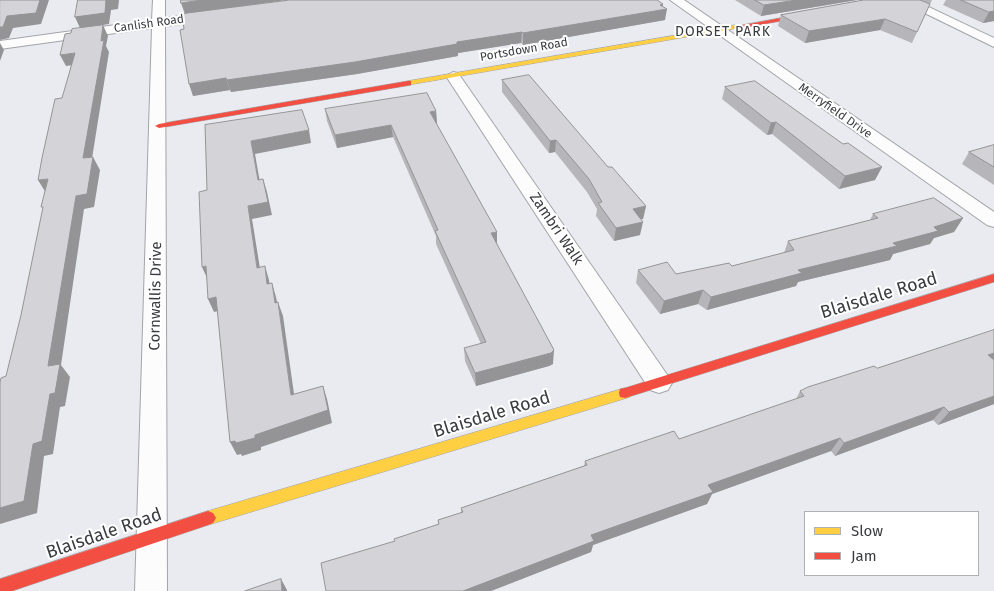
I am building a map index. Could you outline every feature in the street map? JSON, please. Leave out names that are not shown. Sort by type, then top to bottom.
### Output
[{"type":"street","name":"Cornwallis Drive","points":[[151,591],[160,0]]},
{"type":"street","name":"Merryfield Drive","points":[[676,0],[994,222]]},
{"type":"street","points":[[904,0],[994,43]]},
{"type":"street","name":"Portsdown Road","points":[[159,126],[830,11]]},
{"type":"street","name":"Canlish Road","points":[[0,45],[220,14]]},
{"type":"street","name":"Zambri Walk","points":[[453,76],[659,383]]},
{"type":"street","name":"Blaisdale Road","points":[[0,587],[206,518],[659,383],[994,278]]},
{"type":"building","points":[[0,0],[40,0],[36,13],[7,16],[3,27],[0,27]]},
{"type":"building","points":[[78,0],[106,0],[105,13],[75,17]]},
{"type":"building","points":[[181,0],[202,0],[181,3]]},
{"type":"building","points":[[290,0],[657,0],[663,4],[660,5],[667,9],[457,42],[457,44],[355,62],[189,84],[180,30],[184,29],[182,14]]},
{"type":"building","points":[[755,0],[797,0],[764,5]]},
{"type":"building","points":[[864,0],[920,0],[930,4],[917,32],[885,19],[809,31],[781,15]]},
{"type":"building","points":[[961,0],[994,0],[994,11],[989,12]]},
{"type":"building","points":[[103,25],[101,41],[104,40],[83,158],[93,157],[87,194],[76,196],[48,366],[60,364],[55,393],[50,394],[42,441],[33,444],[24,501],[0,508],[0,382],[1,378],[6,376],[21,315],[43,207],[41,207],[48,179],[38,180],[55,99],[62,98],[75,53],[60,55],[65,34],[71,33],[72,29]]},
{"type":"building","points":[[529,75],[608,167],[612,167],[646,206],[633,209],[643,222],[616,228],[598,203],[602,202],[589,179],[556,140],[550,141],[502,80]]},
{"type":"building","points":[[755,81],[843,144],[848,143],[882,167],[845,176],[776,122],[771,123],[725,87]]},
{"type":"building","points":[[427,93],[436,111],[430,112],[497,232],[491,233],[554,350],[551,353],[475,373],[464,348],[486,342],[435,231],[438,230],[391,125],[335,135],[325,109]]},
{"type":"building","points":[[302,110],[309,130],[251,141],[258,180],[263,179],[268,202],[248,206],[257,268],[265,266],[267,284],[272,283],[275,303],[278,302],[291,395],[323,386],[328,410],[255,435],[255,438],[236,443],[235,441],[230,442],[216,297],[208,299],[206,266],[202,267],[199,192],[207,190],[205,125]]},
{"type":"building","points":[[994,145],[994,167],[969,152]]},
{"type":"building","points":[[934,198],[963,218],[934,227],[938,231],[893,243],[897,246],[798,270],[802,273],[711,297],[703,290],[664,301],[638,270],[667,262],[676,274],[729,263],[732,266],[794,250],[788,241],[878,218],[873,214]]},
{"type":"building","points":[[994,330],[994,353],[988,355],[994,360],[994,396],[949,412],[944,407],[844,443],[840,438],[708,485],[713,492],[591,535],[594,541],[463,591],[326,591],[321,563],[395,541],[394,539],[439,524],[438,520],[463,512],[461,508],[587,465],[585,461],[674,431],[679,439],[804,396],[800,391],[808,387],[874,366],[877,368]]},
{"type":"building","points":[[281,579],[282,591],[245,591]]},
{"type":"traffic: slow","points":[[408,83],[736,27]]},
{"type":"traffic: slow","points":[[208,518],[625,393]]},
{"type":"traffic: jam","points":[[736,27],[818,13]]},
{"type":"traffic: jam","points":[[159,126],[408,83]]},
{"type":"traffic: jam","points":[[625,393],[994,278]]},
{"type":"traffic: jam","points":[[0,587],[208,518]]},
{"type":"district","name":"DORSET PARK","points":[[723,32]]}]
